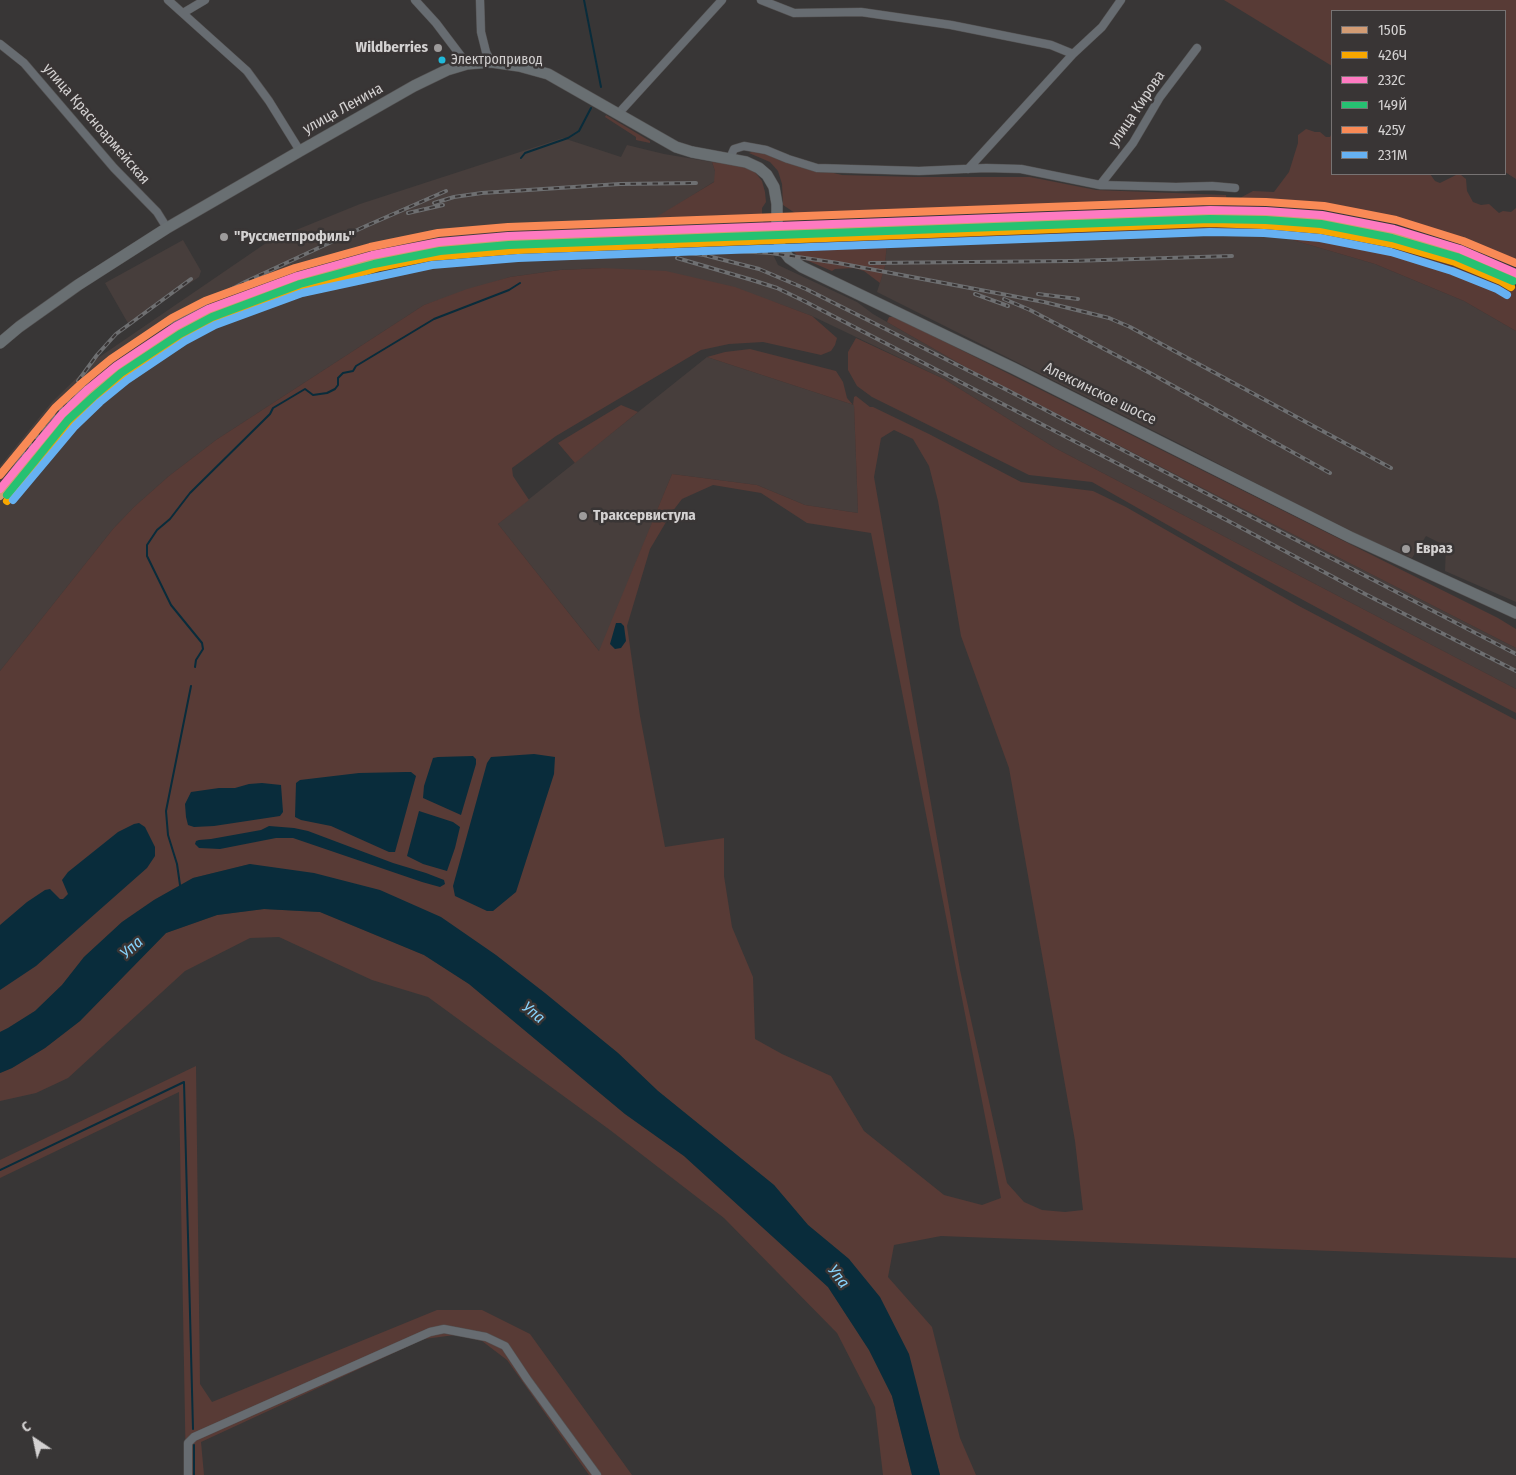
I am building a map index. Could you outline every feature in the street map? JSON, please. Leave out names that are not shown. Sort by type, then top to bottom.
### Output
[{"type":"main road","name":"улица Ленина","points":[[0,343],[63,296],[167,228],[436,75],[467,64],[491,62],[519,66],[548,74],[669,144],[683,150],[730,158]]},
{"type":"main road","name":"Алексинское шоссе","points":[[730,158],[756,166],[772,182],[777,204],[776,226],[779,244],[785,254],[795,263],[1024,373],[1350,537],[1516,613]]},
{"type":"street","points":[[168,0],[252,77],[270,101],[300,151]]},
{"type":"street","points":[[183,13],[205,0]]},
{"type":"street","points":[[415,0],[436,23],[467,64]]},
{"type":"street","points":[[480,0],[481,32],[486,52],[491,62]]},
{"type":"street","points":[[618,114],[722,0]]},
{"type":"street","points":[[761,0],[794,13],[861,12],[951,25],[1051,44],[1073,54]]},
{"type":"street","points":[[968,169],[1073,54],[1102,27],[1121,0]]},
{"type":"street","name":"улица Красноармейская","points":[[0,44],[24,63],[114,168],[157,212],[167,228]]},
{"type":"street","name":"улица Кирова","points":[[1100,184],[1133,144],[1160,97],[1197,48]]},
{"type":"street","points":[[730,158],[734,148],[744,146],[766,150],[817,168],[919,171],[1021,169],[1100,184],[1235,188]]},
{"type":"street","points":[[188,1475],[188,1442],[194,1437],[344,1369],[424,1335],[444,1329],[486,1337],[505,1346],[538,1396],[597,1475]]},
{"type":"shaded area","points":[[1224,0],[1516,0],[1516,179],[1506,173],[1506,10],[1331,10],[1331,65]]},
{"type":"shaded area","points":[[606,115],[650,141],[650,143],[636,140],[636,137],[605,117]]},
{"type":"shaded area","points":[[1306,129],[1320,132],[1326,137],[1331,135],[1331,175],[1431,175],[1435,181],[1440,183],[1456,175],[1461,175],[1466,179],[1467,191],[1473,202],[1481,205],[1489,204],[1499,213],[1503,211],[1511,212],[1516,208],[1516,267],[1460,241],[1424,228],[1347,207],[1312,204],[1274,202],[1187,203],[804,219],[783,205],[782,184],[778,171],[770,162],[749,153],[754,151],[764,152],[779,160],[842,175],[1030,177],[1096,190],[1226,195],[1227,202],[1253,191],[1274,192],[1289,172],[1298,143],[1298,135]]},
{"type":"shaded area","points":[[563,138],[621,157],[627,145],[664,154],[712,162],[715,171],[715,181],[650,222],[719,215],[762,216],[770,248],[778,265],[857,302],[873,314],[969,369],[1516,648],[1516,689],[1055,448],[944,379],[812,316],[774,302],[603,268],[560,270],[510,277],[424,305],[216,440],[169,476],[134,507],[113,529],[0,671],[0,466],[51,403],[95,360],[269,241],[360,204]]},
{"type":"shaded area","points":[[712,162],[743,166],[755,172],[762,181],[765,192],[766,202],[762,208],[762,216],[719,215],[648,222],[714,182],[715,171]]},
{"type":"shaded area","points":[[1213,219],[1287,221],[1333,228],[1376,235],[1452,257],[1488,272],[1516,287],[1516,331],[1464,301],[1375,264],[1286,238],[1222,231],[1067,241],[887,241],[885,266],[880,283],[864,271],[854,268],[835,269],[832,271],[799,257],[792,250],[805,244],[809,235],[906,229]]},
{"type":"shaded area","points":[[1222,231],[1286,238],[1375,264],[1464,301],[1516,331],[1516,602],[1445,571],[1446,546],[1426,536],[1412,558],[1348,531],[1188,448],[877,292],[885,266],[887,241],[1067,241]]},
{"type":"shaded area","points":[[183,240],[201,271],[199,277],[129,325],[105,283]]},
{"type":"shaded area","points":[[603,268],[666,271],[735,287],[812,316],[837,338],[831,351],[821,355],[763,342],[729,344],[701,350],[556,436],[512,468],[513,476],[529,500],[498,524],[599,651],[672,474],[757,485],[805,505],[858,513],[853,405],[854,397],[856,396],[870,407],[929,434],[1021,482],[1093,491],[1126,507],[1299,606],[1516,720],[1516,1258],[941,1236],[894,1245],[888,1277],[932,1327],[960,1438],[976,1475],[940,1475],[920,1401],[849,1259],[808,1225],[774,1185],[658,1091],[618,1053],[581,1024],[250,864],[193,878],[154,900],[122,922],[84,957],[62,985],[35,1011],[0,1032],[0,671],[113,529],[134,507],[169,476],[216,440],[424,305],[467,289],[510,277],[560,270]],"holes":[[[894,430],[913,439],[929,466],[938,501],[961,636],[1009,768],[1075,1141],[1083,1210],[1065,1212],[1042,1210],[1024,1202],[1007,1183],[960,970],[874,477],[881,438]],[[713,485],[761,493],[807,523],[871,533],[1001,1198],[982,1205],[944,1195],[864,1131],[831,1076],[782,1054],[755,1039],[753,977],[732,927],[724,876],[724,838],[665,847],[640,716],[627,626],[650,549],[672,512],[682,499]]]},
{"type":"shaded area","points":[[889,317],[895,317],[1498,618],[1516,629],[1516,648],[969,369],[887,322]]},
{"type":"shaded area","points":[[856,338],[944,379],[1055,448],[1516,689],[1516,713],[1231,561],[1092,482],[1029,475],[872,397],[857,386],[848,370],[848,352]]},
{"type":"shaded area","points":[[750,349],[836,371],[843,382],[847,398],[853,405],[707,357],[725,352]]},
{"type":"shaded area","points":[[707,357],[854,405],[858,513],[805,505],[757,485],[672,474],[600,652],[498,524]]},
{"type":"shaded area","points":[[621,405],[638,412],[575,463],[558,443]]},
{"type":"shaded area","points":[[264,909],[320,912],[424,955],[469,984],[625,1114],[684,1156],[828,1287],[869,1350],[892,1396],[912,1475],[883,1475],[875,1407],[837,1333],[724,1218],[610,1130],[428,997],[372,980],[279,937],[250,938],[185,971],[68,1078],[36,1093],[0,1101],[0,1073],[45,1048],[80,1021],[166,933],[217,915]]},
{"type":"shaded area","points":[[196,1066],[200,1384],[212,1402],[437,1310],[482,1310],[530,1334],[632,1475],[589,1475],[507,1360],[482,1341],[455,1335],[424,1339],[201,1442],[204,1475],[186,1475],[179,1092],[0,1178],[0,1160]]},
{"type":"water","points":[[616,623],[621,623],[624,626],[626,641],[621,648],[615,649],[610,644]]},
{"type":"water","points":[[534,754],[555,757],[554,774],[516,892],[493,911],[487,911],[455,896],[453,886],[487,763],[491,757]]},
{"type":"water","points":[[473,756],[476,759],[476,764],[461,815],[423,798],[424,786],[433,758]]},
{"type":"water","points":[[411,772],[416,776],[395,852],[389,852],[331,826],[295,817],[296,783],[300,780],[359,773]]},
{"type":"water","points":[[262,783],[281,785],[283,812],[280,816],[214,826],[194,827],[188,825],[185,804],[191,792],[235,788]]},
{"type":"water","points":[[419,811],[453,822],[460,827],[447,871],[423,864],[407,856]]},
{"type":"water","points":[[139,823],[145,827],[155,847],[155,856],[147,868],[36,966],[0,990],[0,925],[27,902],[45,890],[50,889],[60,899],[63,899],[68,894],[62,880],[68,872],[118,832]]},
{"type":"water","points":[[269,826],[308,831],[393,863],[426,873],[444,880],[445,884],[440,887],[422,882],[293,838],[276,838],[220,849],[199,848],[195,844],[199,840],[261,830]]},
{"type":"water","name":"Упа","points":[[250,864],[314,873],[380,890],[441,917],[496,955],[545,993],[618,1053],[658,1091],[774,1185],[808,1225],[849,1259],[880,1297],[909,1354],[940,1475],[912,1475],[892,1396],[869,1350],[828,1287],[684,1156],[625,1114],[469,984],[424,955],[320,912],[264,909],[217,915],[166,933],[80,1021],[45,1048],[0,1073],[0,1032],[35,1011],[62,985],[84,957],[122,922],[154,900],[193,878]]},
{"type":"waterway","points":[[584,0],[601,87]]},
{"type":"waterway","points":[[521,158],[525,153],[568,138],[579,131],[591,108]]},
{"type":"waterway","points":[[195,667],[196,660],[203,649],[202,643],[171,605],[147,556],[147,545],[157,530],[170,519],[190,493],[270,414],[273,408],[305,389],[313,395],[327,393],[335,389],[338,385],[338,378],[343,373],[353,371],[356,366],[434,319],[509,290],[520,283]]},
{"type":"waterway","points":[[180,885],[177,864],[168,835],[166,811],[191,686]]},
{"type":"waterway","points":[[0,1170],[184,1082],[193,1429]]},
{"type":"waterway","points":[[194,1445],[194,1475]]},
{"type":"railway","points":[[434,203],[454,197],[482,193],[620,184],[696,183]]},
{"type":"railway","points":[[152,332],[245,282],[446,191]]},
{"type":"railway","points":[[408,213],[443,205]]},
{"type":"railway","points":[[577,243],[637,245]]},
{"type":"railway","points":[[631,245],[704,255],[759,269],[806,289],[1007,390],[1516,654]]},
{"type":"railway","points":[[702,249],[771,253],[838,263],[1044,302],[1109,318],[1130,327],[1391,468]]},
{"type":"railway","points":[[870,263],[1071,261],[1232,256]]},
{"type":"railway","points":[[677,258],[777,288],[804,301],[1516,671]]},
{"type":"railway","points":[[78,381],[97,355],[116,334],[191,279]]},
{"type":"railway","points":[[975,294],[1008,306]]},
{"type":"railway","points":[[1038,294],[1078,299]]},
{"type":"railway","points":[[1004,299],[1030,310],[1150,373],[1330,473]]},
{"type":"railway","points":[[47,422],[100,368],[157,329]]},
{"type":"railway","points":[[0,488],[51,417]]},
{"type":"transit line","name":"425У","points":[[0,475],[55,408],[82,383],[111,359],[172,318],[205,301],[295,268],[370,247],[438,233],[508,227],[1210,201],[1266,202],[1324,206],[1396,220],[1463,241],[1516,263]]},
{"type":"transit line","name":"232C","points":[[0,489],[62,414],[88,389],[116,366],[176,326],[208,309],[297,276],[372,255],[439,242],[508,236],[1210,210],[1266,211],[1322,215],[1394,229],[1460,249],[1516,273]]},
{"type":"transit line","name":"150Б","points":[[0,496],[42,443],[65,417],[91,393],[148,349],[179,331],[210,314],[275,289],[378,258],[429,248],[517,241],[1210,214],[1322,221],[1395,235],[1458,254],[1505,273],[1516,280]]},
{"type":"transit line","name":"149Й","points":[[7,495],[68,420],[121,373],[180,334],[212,317],[300,284],[374,264],[440,251],[509,245],[1210,219],[1266,220],[1321,224],[1392,238],[1457,257],[1513,281]]},
{"type":"transit line","name":"426Ч","points":[[7,501],[71,423],[153,356],[214,322],[278,297],[380,267],[430,257],[518,250],[1210,223],[1321,230],[1393,244],[1455,262],[1511,287]]},
{"type":"transit line","name":"231М","points":[[13,500],[75,426],[100,402],[127,380],[185,341],[215,325],[302,293],[432,265],[518,258],[1210,232],[1264,233],[1320,238],[1391,252],[1452,271],[1507,295]]},
{"type":"place","name":"Wildberries","points":[[438,48]]},
{"type":"place","name":"Электропривод","points":[[442,60]]},
{"type":"place","name":"\"Руссметпрофиль\"","points":[[224,237]]},
{"type":"place","name":"Траксервистула","points":[[583,516]]},
{"type":"place","name":"Евраз","points":[[1406,549]]}]
